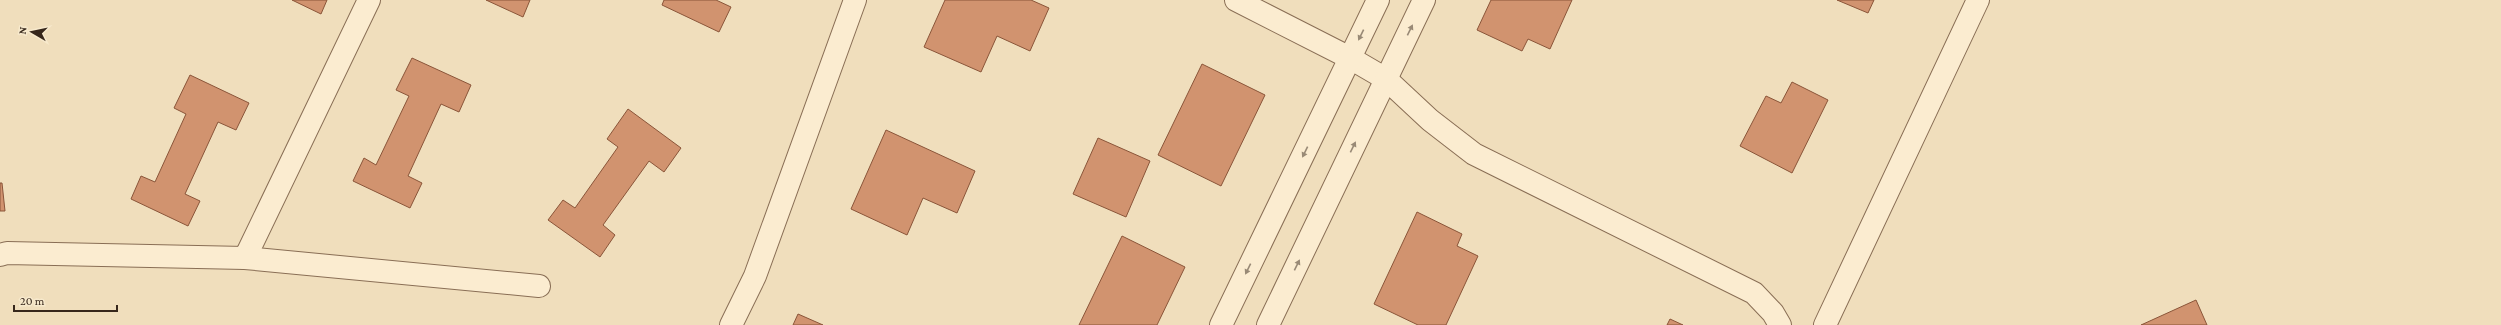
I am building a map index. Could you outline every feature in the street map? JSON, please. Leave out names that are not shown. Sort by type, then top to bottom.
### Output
[{"type":"street","points":[[245,258],[369,0]]},
{"type":"street","points":[[731,325],[755,276],[855,0]]},
{"type":"street","points":[[1236,0],[1350,58],[1386,79],[1430,120],[1474,154],[1754,293],[1773,313],[1780,325]]},
{"type":"street","points":[[1221,325],[1378,0]]},
{"type":"street","points":[[1268,325],[1424,0]]},
{"type":"street","points":[[1825,325],[1978,0]]},
{"type":"street","points":[[0,255],[7,253],[245,258],[539,286]]},
{"type":"building","points":[[292,0],[327,0],[321,14]]},
{"type":"building","points":[[486,0],[530,0],[523,17]]},
{"type":"building","points":[[664,0],[716,0],[731,7],[719,32],[662,5]]},
{"type":"building","points":[[945,0],[1031,0],[1049,8],[1030,51],[997,36],[981,72],[924,47]]},
{"type":"building","points":[[1491,0],[1572,0],[1550,49],[1528,39],[1522,51],[1477,30]]},
{"type":"building","points":[[1837,0],[1874,0],[1868,13]]},
{"type":"building","points":[[412,58],[471,85],[459,112],[441,104],[408,176],[422,183],[410,208],[353,181],[364,158],[376,165],[409,96],[396,90]]},
{"type":"building","points":[[1202,64],[1265,95],[1221,186],[1158,155]]},
{"type":"building","points":[[190,75],[249,103],[236,130],[218,122],[185,194],[200,201],[188,226],[131,199],[141,176],[155,182],[186,114],[174,108]]},
{"type":"building","points":[[1792,82],[1828,100],[1792,173],[1740,146],[1766,96],[1781,103]]},
{"type":"building","points":[[628,109],[681,148],[664,172],[649,161],[603,225],[615,235],[600,257],[548,220],[563,200],[575,208],[618,147],[607,139]]},
{"type":"building","points":[[886,130],[975,171],[957,213],[923,198],[907,235],[851,209]]},
{"type":"building","points":[[1098,138],[1150,161],[1126,217],[1073,194]]},
{"type":"building","points":[[0,183],[2,183],[5,211],[0,211]]},
{"type":"building","points":[[1417,212],[1462,234],[1457,246],[1478,256],[1446,325],[1418,325],[1374,304]]},
{"type":"building","points":[[1122,236],[1185,267],[1157,325],[1079,325]]},
{"type":"building","points":[[2196,300],[2207,325],[2141,325]]},
{"type":"building","points":[[798,314],[823,325],[793,325]]},
{"type":"building","points":[[1670,319],[1683,325],[1667,325]]}]
